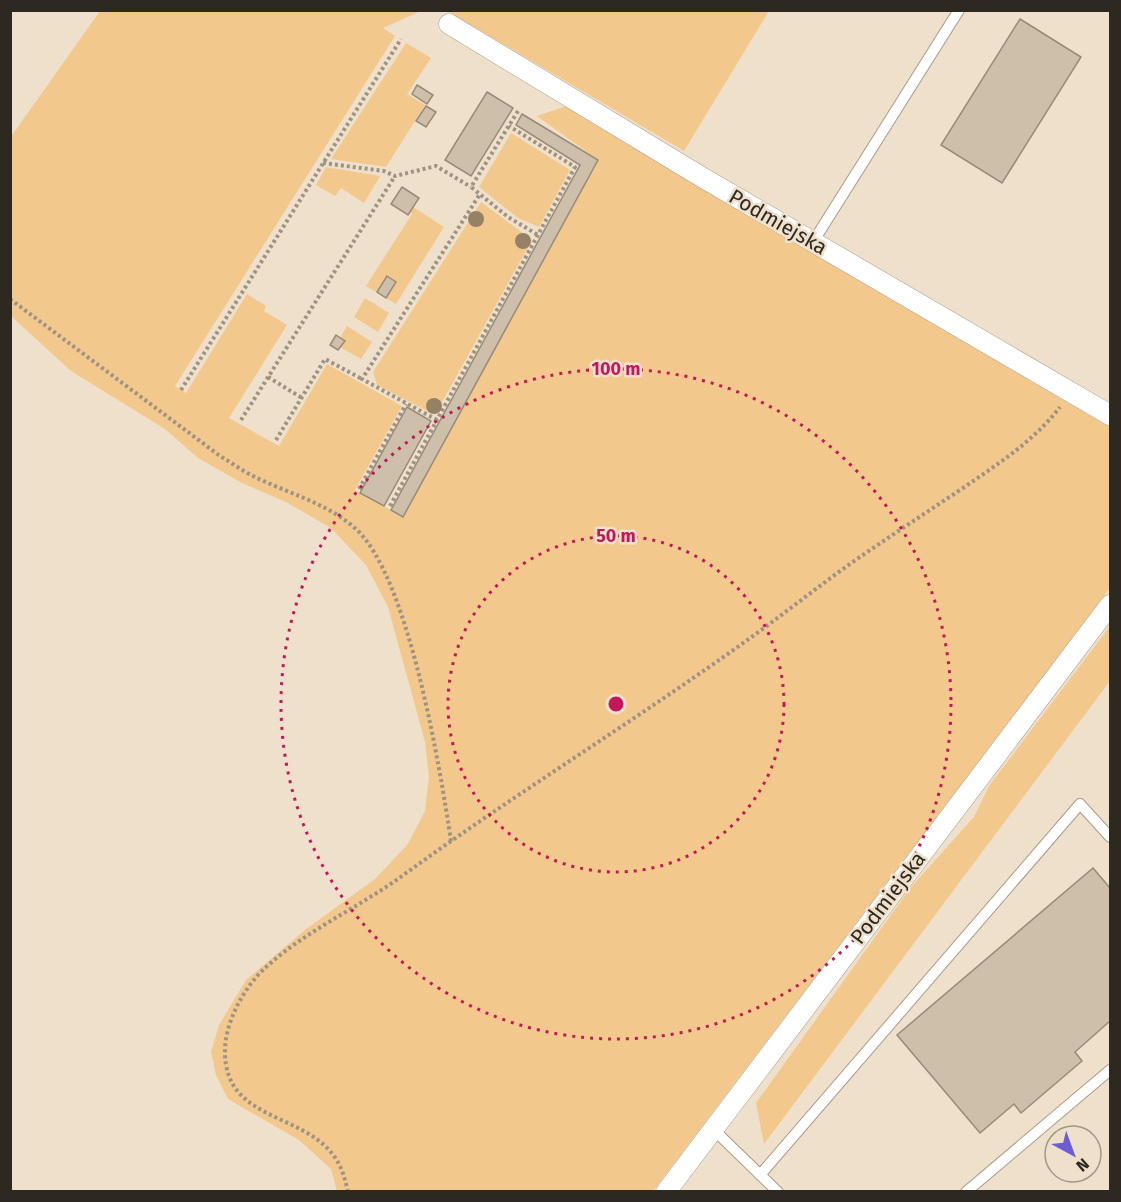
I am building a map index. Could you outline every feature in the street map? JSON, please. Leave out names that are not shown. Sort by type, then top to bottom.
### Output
[{"type":"street","name":"Podmiejska","points":[[449,24],[813,242],[1110,415]]},
{"type":"street","name":"Podmiejska","points":[[666,1191],[1110,605]]},
{"type":"lane","points":[[813,242],[959,10]]},
{"type":"lane","points":[[760,1175],[1080,804],[1110,837]]},
{"type":"lane","points":[[966,1191],[1110,1071]]},
{"type":"lane","points":[[713,1129],[778,1191]]},
{"type":"path","points":[[181,390],[401,39]]},
{"type":"path","points":[[471,187],[518,111]]},
{"type":"path","points":[[390,506],[575,167],[509,126]]},
{"type":"path","points":[[323,163],[384,171],[395,176],[436,166],[471,187],[508,217],[538,235]]},
{"type":"path","points":[[241,420],[395,176]]},
{"type":"path","points":[[362,379],[480,194]]},
{"type":"path","points":[[10,299],[220,456],[252,476],[300,494],[343,519],[364,537],[386,573],[407,636],[439,761],[451,841]]},
{"type":"path","points":[[276,440],[325,359],[437,420]]},
{"type":"path","points":[[268,377],[302,398]]},
{"type":"path","points":[[348,1191],[342,1169],[322,1143],[248,1102],[236,1092],[226,1064],[225,1050],[229,1033],[247,989],[264,969],[292,946],[389,886],[451,841],[738,647],[844,568],[1020,449],[1058,411],[1071,391]]},
{"type":"path","points":[[359,489],[406,404]]},
{"type":"shaded area","points":[[100,11],[421,11],[383,28],[395,36],[175,386],[186,393],[247,294],[266,306],[264,311],[287,325],[229,418],[279,446],[327,364],[402,406],[355,490],[403,517],[598,160],[537,116],[566,106],[1110,426],[1110,588],[653,1191],[337,1191],[331,1169],[299,1140],[228,1099],[216,1075],[211,1052],[219,1025],[246,980],[305,930],[375,879],[408,844],[425,811],[429,777],[425,742],[388,607],[366,565],[331,528],[286,502],[242,483],[198,458],[165,429],[71,371],[11,316],[10,138]]},
{"type":"shaded area","points":[[447,11],[769,11],[684,151]]},
{"type":"shaded area","points":[[406,43],[431,58],[407,94],[425,105],[386,167],[331,159]]},
{"type":"shaded area","points":[[511,133],[570,170],[539,227],[518,218],[479,187]]},
{"type":"shaded area","points":[[326,167],[380,176],[364,203],[341,188],[335,196],[316,185]]},
{"type":"shaded area","points":[[481,202],[532,240],[435,415],[377,385],[373,372]]},
{"type":"shaded area","points":[[413,207],[444,227],[396,304],[366,286],[412,214],[410,213]]},
{"type":"shaded area","points":[[365,298],[389,313],[378,332],[354,317]]},
{"type":"shaded area","points":[[347,326],[372,342],[361,359],[340,347],[344,341],[340,338]]},
{"type":"shaded area","points":[[1110,626],[1110,681],[764,1144],[756,1103],[911,887],[974,817],[989,786]]},
{"type":"building","points":[[1020,19],[1081,57],[1002,183],[941,145]]},
{"type":"building","points":[[417,85],[433,95],[427,104],[412,94]]},
{"type":"building","points":[[487,92],[513,108],[471,176],[445,160]]},
{"type":"building","points":[[426,106],[436,112],[426,127],[416,121]]},
{"type":"building","points":[[522,114],[598,160],[403,517],[391,510],[580,165],[516,125]]},
{"type":"building","points":[[402,187],[419,198],[408,215],[391,204]]},
{"type":"building","points":[[387,276],[396,282],[386,298],[377,292]]},
{"type":"building","points":[[336,335],[345,341],[338,350],[330,345]]},
{"type":"building","points":[[407,407],[431,421],[384,506],[360,493]]},
{"type":"building","points":[[1093,868],[1110,888],[1110,1021],[1075,1052],[1082,1061],[1021,1113],[1014,1104],[980,1133],[897,1035]]}]
